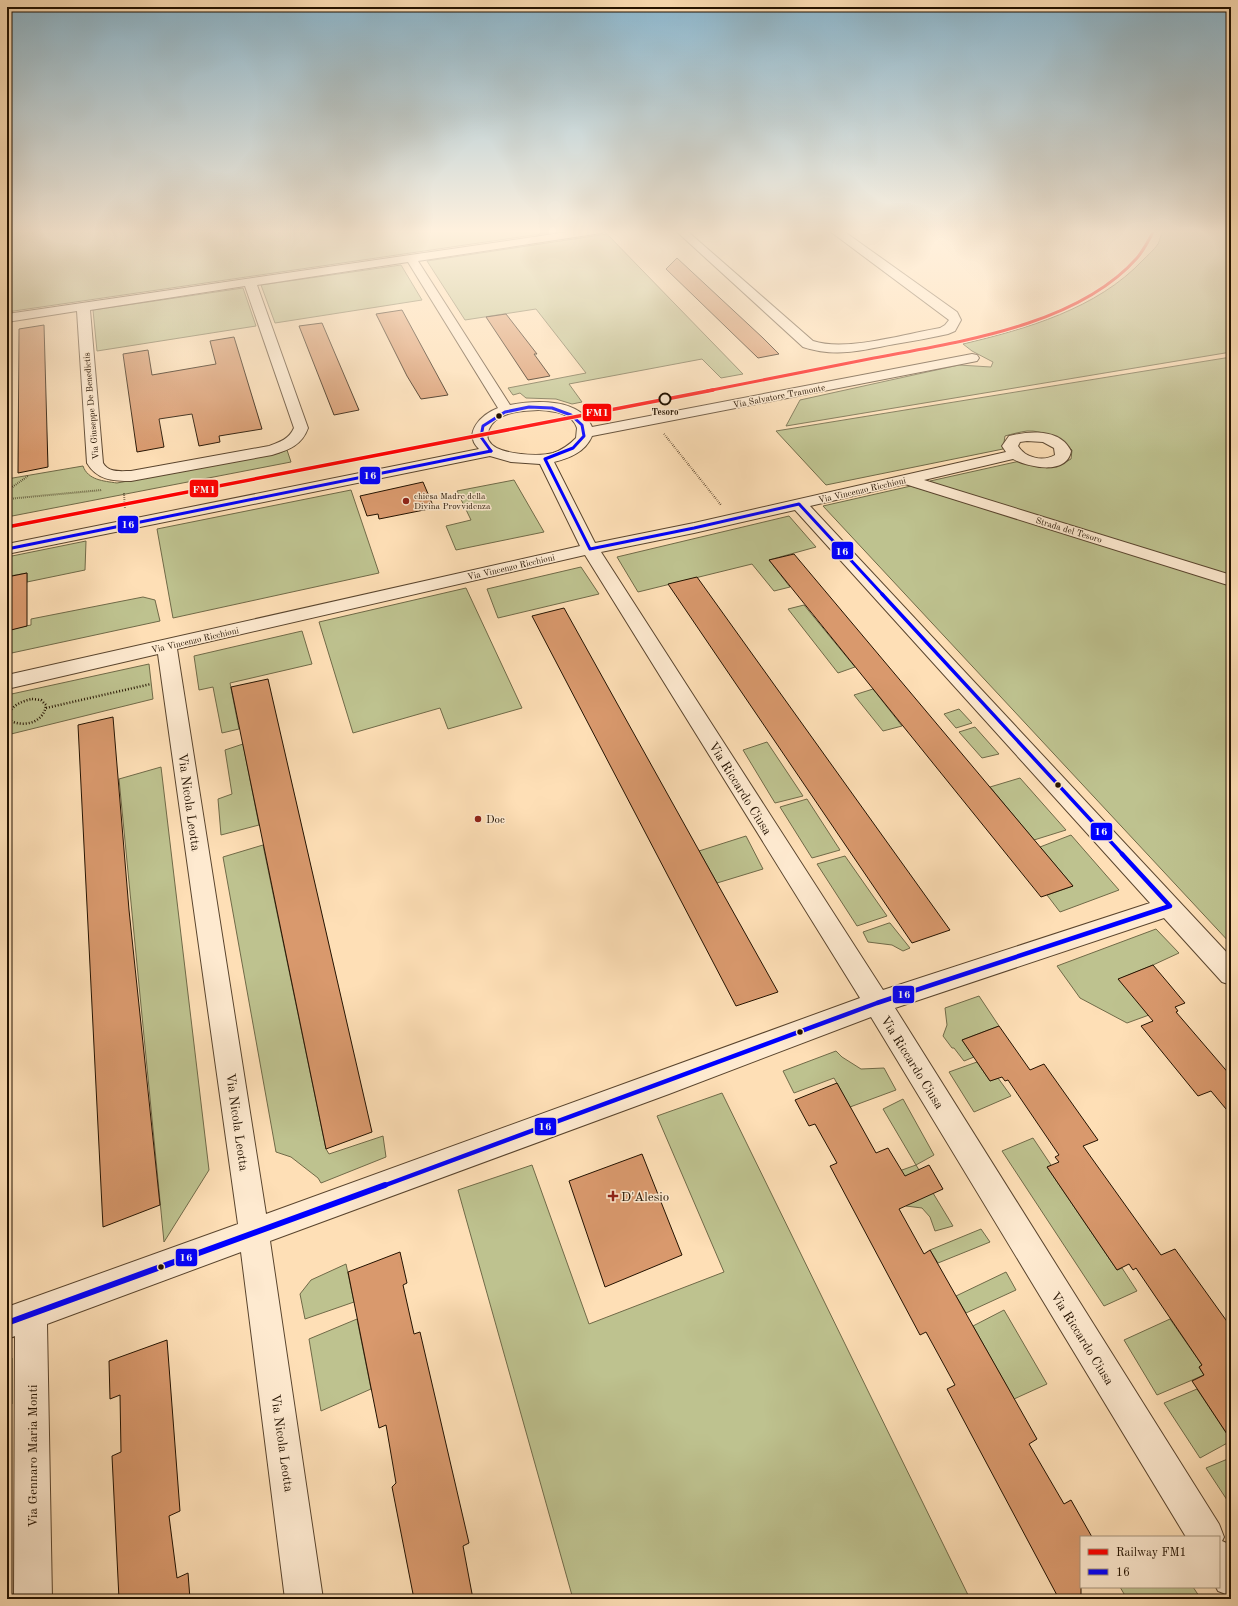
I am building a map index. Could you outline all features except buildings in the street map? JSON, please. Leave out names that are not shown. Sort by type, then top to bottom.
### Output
[{"type":"street","points":[[7,318],[97,305]]},
{"type":"street","name":"Via Giuseppe De Benedictis","points":[[83,307],[95,464],[98,469],[105,474],[131,476],[282,447],[293,442],[299,436],[302,428],[258,305]]},
{"type":"street","points":[[440,305],[506,410]]},
{"type":"street","points":[[764,305],[808,344],[825,349],[837,350],[943,331],[950,328],[955,320],[952,315],[939,305]]},
{"type":"street","name":"Via Salvatore Tramonte","points":[[586,432],[972,358]]},
{"type":"street","points":[[538,406],[553,407],[567,411],[578,417],[584,424],[586,432],[583,441],[574,449],[561,455],[544,459],[515,459],[491,451],[480,437],[481,429],[486,422],[495,415],[506,410],[538,406]]},
{"type":"street","points":[[7,549],[491,451]]},
{"type":"street","name":"Via Vincenzo Ricchioni","points":[[7,682],[590,549],[732,520],[1015,454]]},
{"type":"street","name":"Via Riccardo Ciusa","points":[[544,459],[590,549],[877,1003],[1205,1536]]},
{"type":"street","name":"Strada del Tesoro","points":[[907,480],[1231,581]]},
{"type":"street","points":[[799,504],[1231,974]]},
{"type":"street","name":"Via Nicola Leotta","points":[[167,646],[254,1232],[304,1599]]},
{"type":"street","points":[[19,1318],[669,1081],[877,1003],[1170,906]]},
{"type":"street","name":"Via Gennaro Maria Monti","points":[[19,1318],[33,1599]]},
{"type":"street","points":[[1220,1560],[1231,1578]]},
{"type":"path","points":[[653,420],[732,520]]},
{"type":"path","points":[[7,495],[11,488],[28,476]]},
{"type":"path","points":[[7,499],[53,496],[104,490]]},
{"type":"path","points":[[46,708],[172,680]]},
{"type":"path","points":[[26,700],[41,700],[46,705],[46,708],[46,712],[38,719],[27,724],[12,723],[7,717],[12,708],[26,700]]},
{"type":"green space","points":[[7,305],[55,305],[7,312]]},
{"type":"green space","points":[[127,305],[249,305],[256,326],[97,351],[93,310]]},
{"type":"green space","points":[[268,305],[390,305],[275,323]]},
{"type":"green space","points":[[455,305],[676,305],[743,374],[721,378],[702,359],[569,384],[582,402],[572,404],[556,399],[526,398],[520,393],[513,395],[508,388],[586,373],[536,309],[465,320]]},
{"type":"green space","points":[[1080,305],[1231,305],[1231,352],[786,426],[800,400],[959,365],[991,367],[993,362],[972,351],[963,344],[1036,324]]},
{"type":"green space","points":[[1231,357],[1231,577],[931,484],[930,481],[1020,461],[1041,467],[1060,465],[1071,459],[1072,450],[1063,442],[1039,432],[1027,431],[1005,436],[1003,449],[826,485],[776,431]]},
{"type":"green space","points":[[287,450],[291,462],[7,517],[7,479],[83,466],[85,471],[92,477],[117,483],[279,453]]},
{"type":"green space","points":[[514,480],[544,532],[456,550],[446,526],[471,520],[457,491]]},
{"type":"green space","points":[[911,486],[1231,585],[1231,944],[823,506]]},
{"type":"green space","points":[[351,490],[379,573],[173,618],[157,529]]},
{"type":"green space","points":[[789,516],[816,547],[769,560],[790,587],[774,591],[752,564],[638,592],[617,557]]},
{"type":"green space","points":[[86,541],[85,570],[27,582],[27,573],[10,576],[7,557]]},
{"type":"green space","points":[[581,567],[599,594],[498,618],[487,589]]},
{"type":"green space","points":[[466,588],[522,708],[448,729],[440,708],[353,733],[319,622]]},
{"type":"green space","points":[[143,597],[155,600],[160,621],[7,654],[7,630],[31,625],[31,619]]},
{"type":"green space","points":[[804,605],[855,667],[838,673],[788,609]]},
{"type":"green space","points":[[302,631],[312,664],[230,683],[239,729],[222,733],[213,687],[199,690],[194,656]]},
{"type":"green space","points":[[149,664],[153,699],[7,735],[7,695]]},
{"type":"green space","points":[[873,689],[902,726],[883,731],[854,695]]},
{"type":"green space","points":[[959,709],[972,723],[956,728],[944,714]]},
{"type":"green space","points":[[975,727],[999,754],[982,758],[959,732]]},
{"type":"green space","points":[[767,742],[803,796],[775,803],[743,750]]},
{"type":"green space","points":[[243,744],[259,825],[221,835],[218,799],[232,794],[225,750]]},
{"type":"green space","points":[[161,767],[209,1170],[164,1242],[119,779]]},
{"type":"green space","points":[[1020,778],[1066,830],[1034,840],[990,787]]},
{"type":"green space","points":[[807,799],[840,850],[812,858],[780,807]]},
{"type":"green space","points":[[1071,835],[1119,890],[1060,912],[1047,895],[1073,886],[1040,847]]},
{"type":"green space","points":[[746,836],[763,869],[717,883],[699,851]]},
{"type":"green space","points":[[263,845],[326,1149],[329,1154],[383,1136],[386,1157],[321,1183],[318,1178],[291,1157],[276,1152],[223,857]]},
{"type":"green space","points":[[845,856],[887,916],[857,926],[817,864]]},
{"type":"green space","points":[[889,923],[910,948],[903,951],[892,945],[868,942],[863,932]]},
{"type":"green space","points":[[1156,929],[1179,953],[1119,979],[1149,1015],[1127,1023],[1080,998],[1057,966]]},
{"type":"green space","points":[[979,996],[999,1026],[962,1040],[974,1057],[964,1061],[943,1036],[947,1025],[945,1008]]},
{"type":"green space","points":[[836,1051],[842,1057],[861,1069],[884,1068],[896,1090],[850,1107],[834,1078],[794,1093],[783,1071]]},
{"type":"green space","points":[[977,1062],[990,1081],[998,1078],[1011,1096],[974,1112],[949,1072]]},
{"type":"green space","points":[[722,1093],[970,1599],[573,1599],[458,1190],[532,1165],[589,1324],[724,1272],[657,1116]]},
{"type":"green space","points":[[903,1099],[934,1155],[916,1165],[883,1109]]},
{"type":"green space","points":[[1033,1138],[1051,1165],[1047,1167],[1117,1270],[1122,1268],[1137,1291],[1104,1306],[1002,1151]]},
{"type":"green space","points":[[916,1165],[953,1226],[935,1231],[930,1217],[922,1208],[906,1206],[888,1175]]},
{"type":"green space","points":[[981,1229],[990,1242],[938,1263],[930,1250]]},
{"type":"green space","points":[[346,1264],[354,1302],[305,1319],[300,1294],[311,1280]]},
{"type":"green space","points":[[1006,1272],[1016,1290],[966,1313],[956,1296]]},
{"type":"green space","points":[[1004,1310],[1047,1384],[1014,1399],[973,1326]]},
{"type":"green space","points":[[357,1319],[371,1389],[321,1411],[309,1339]]},
{"type":"green space","points":[[1170,1319],[1202,1365],[1199,1367],[1204,1375],[1157,1395],[1124,1340]]},
{"type":"green space","points":[[12,1358],[12,1404],[7,1406],[7,1360]]},
{"type":"green space","points":[[1197,1389],[1231,1440],[1200,1458],[1164,1403]]},
{"type":"green space","points":[[1230,1458],[1231,1459],[1231,1506],[1206,1468]]},
{"type":"green space","points":[[1121,1588],[1194,1588],[1201,1599],[1127,1599]]},
{"type":"rail line","name":"FM1","points":[[7,527],[968,340],[1053,314],[1073,305]]},
{"type":"transit line","name":"16","points":[[7,1323],[669,1081],[877,1003],[1170,906],[799,504],[694,528],[590,549],[545,459],[573,448],[584,436],[582,425],[571,415],[552,408],[529,407],[505,412],[483,426],[481,437],[491,451]]},
{"type":"transit line","name":"16","points":[[7,549],[491,451]]},
{"type":"place","name":"Tesoro","points":[[665,399]]},
{"type":"place","name":"chiesa Madre della Divina Provvidenza","points":[[406,501]]},
{"type":"place","name":"Doc","points":[[478,819]]},
{"type":"place","name":"D'Alesio","points":[[613,1196]]}]
